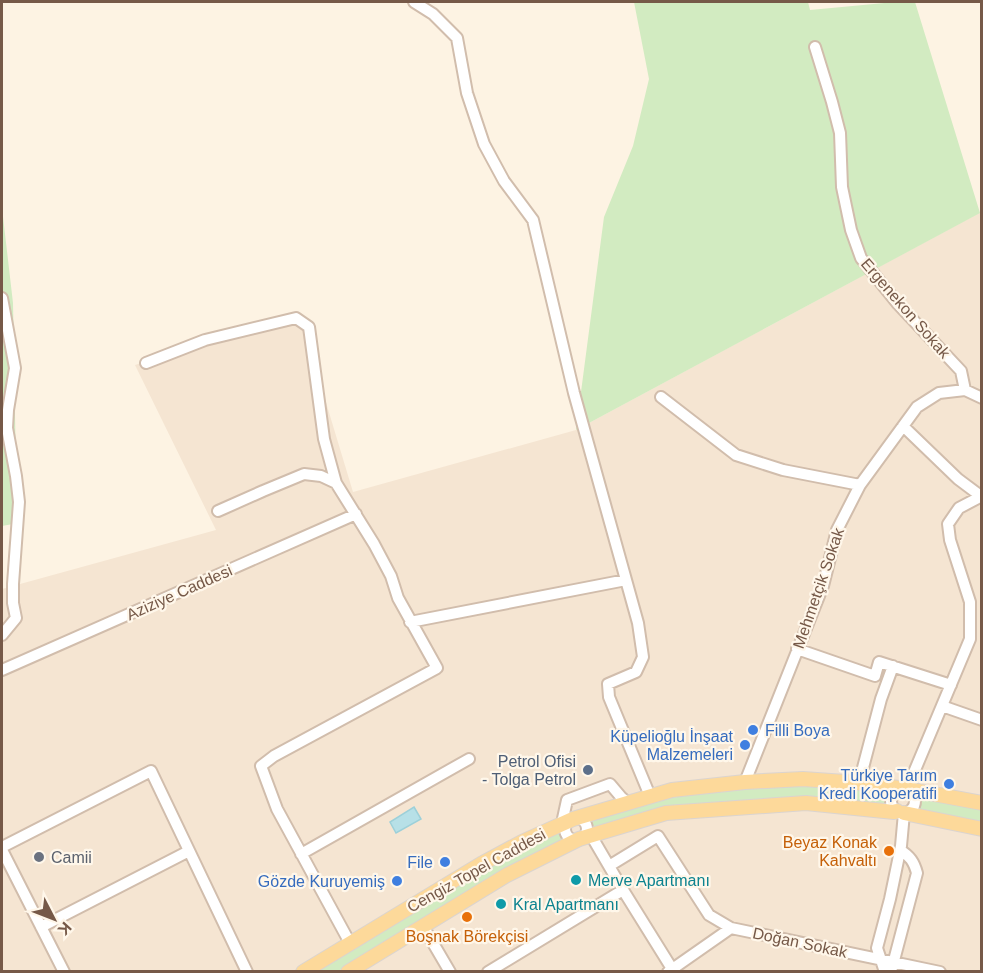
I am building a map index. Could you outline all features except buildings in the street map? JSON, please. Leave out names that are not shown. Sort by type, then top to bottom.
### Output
[{"type":"main road","name":"Cengiz Topel Caddesi","points":[[303,972],[481,864],[568,821],[672,790],[745,782],[803,779],[907,789],[981,803]]},
{"type":"main road","name":"Cengiz Topel Caddesi","points":[[348,972],[507,874],[585,838],[666,813],[806,803],[901,812],[981,829]]},
{"type":"street","points":[[414,2],[433,14],[457,38],[466,93],[484,144],[504,181],[533,220],[574,393],[638,623],[643,657],[636,672],[608,684],[609,697],[650,796]]},
{"type":"street","name":"Ergenekon Sokak","points":[[815,48],[840,133],[842,187],[850,230],[861,258],[898,304],[961,371],[965,390]]},
{"type":"street","points":[[2,298],[15,368],[7,428],[19,502],[13,584],[16,618],[2,635]]},
{"type":"street","points":[[146,363],[204,340],[296,318],[309,327],[324,439],[336,483],[356,513],[391,576],[398,598],[437,668],[274,756],[261,766],[277,809],[350,943]]},
{"type":"street","points":[[965,390],[981,398]]},
{"type":"street","name":"Mehmetçik Sokak","points":[[745,782],[823,586],[837,530],[860,485],[917,407],[939,393],[965,390]]},
{"type":"street","points":[[661,397],[736,455],[783,470],[860,485]]},
{"type":"street","points":[[903,426],[958,479],[981,496],[959,508],[948,524],[950,540],[970,602],[970,639],[907,789]]},
{"type":"street","points":[[218,511],[304,474],[321,476],[336,483]]},
{"type":"street","name":"Aziziye Caddesi","points":[[2,670],[356,513]]},
{"type":"street","points":[[410,622],[626,580]]},
{"type":"street","points":[[970,639],[981,637]]},
{"type":"street","points":[[797,649],[875,676],[879,662],[951,685]]},
{"type":"street","points":[[859,783],[881,699],[893,666]]},
{"type":"street","points":[[942,706],[981,720]]},
{"type":"street","points":[[301,854],[469,759]]},
{"type":"street","points":[[64,972],[2,848],[151,771],[247,972]]},
{"type":"street","points":[[628,803],[610,784],[567,800],[568,821],[581,819],[586,825],[586,832],[582,838],[585,838],[609,866],[671,971]]},
{"type":"street","points":[[901,812],[911,809],[915,802],[913,795],[907,789]]},
{"type":"street","points":[[901,812],[892,805],[892,798],[896,791],[907,789]]},
{"type":"street","points":[[885,972],[877,948],[900,850],[901,812]]},
{"type":"street","points":[[609,866],[658,836],[710,915],[731,928]]},
{"type":"street","points":[[893,967],[917,873],[909,856],[900,850]]},
{"type":"street","points":[[41,927],[189,851]]},
{"type":"street","points":[[488,972],[623,890]]},
{"type":"street","points":[[423,926],[450,972]]},
{"type":"street","name":"Doğan Sokak","points":[[671,971],[731,928],[881,959],[893,967],[940,972]]},
{"type":"shaded area","points":[[981,212],[981,971],[2,972],[2,589],[216,530],[135,365],[299,313],[353,492],[576,430]]},
{"type":"green space","points":[[634,2],[808,2],[810,10],[915,2],[980,213],[576,430],[604,217],[633,146],[649,79]]},
{"type":"green space","points":[[2,208],[13,303],[16,471],[24,522],[2,526]]},
{"type":"green space","points":[[817,786],[888,794],[886,805],[799,798],[747,800],[696,807],[595,829],[590,817],[609,810],[709,791]]},
{"type":"green space","points":[[918,797],[981,810],[981,823],[916,810]]},
{"type":"green space","points":[[560,831],[564,841],[338,971],[314,972],[511,854]]},
{"type":"water","points":[[414,807],[421,819],[396,833],[390,822]]},
{"type":"place","name":"Filli Boya","points":[[753,730]]},
{"type":"place","name":"Küpelioğlu İnşaat Malzemeleri","points":[[745,745]]},
{"type":"place","name":"Petrol Ofisi - Tolga Petrol","points":[[588,770]]},
{"type":"place","name":"Türkiye Tarım Kredi Kooperatifi","points":[[949,784]]},
{"type":"place","name":"Beyaz Konak Kahvaltı","points":[[889,851]]},
{"type":"place","name":"Camii","points":[[39,857]]},
{"type":"place","name":"File","points":[[445,862]]},
{"type":"place","name":"Merve Apartmanı","points":[[576,880]]},
{"type":"place","name":"Gözde Kuruyemiş","points":[[397,881]]},
{"type":"place","name":"Kral Apartmanı","points":[[501,904]]},
{"type":"place","name":"Boşnak Börekçisi","points":[[467,917]]}]
